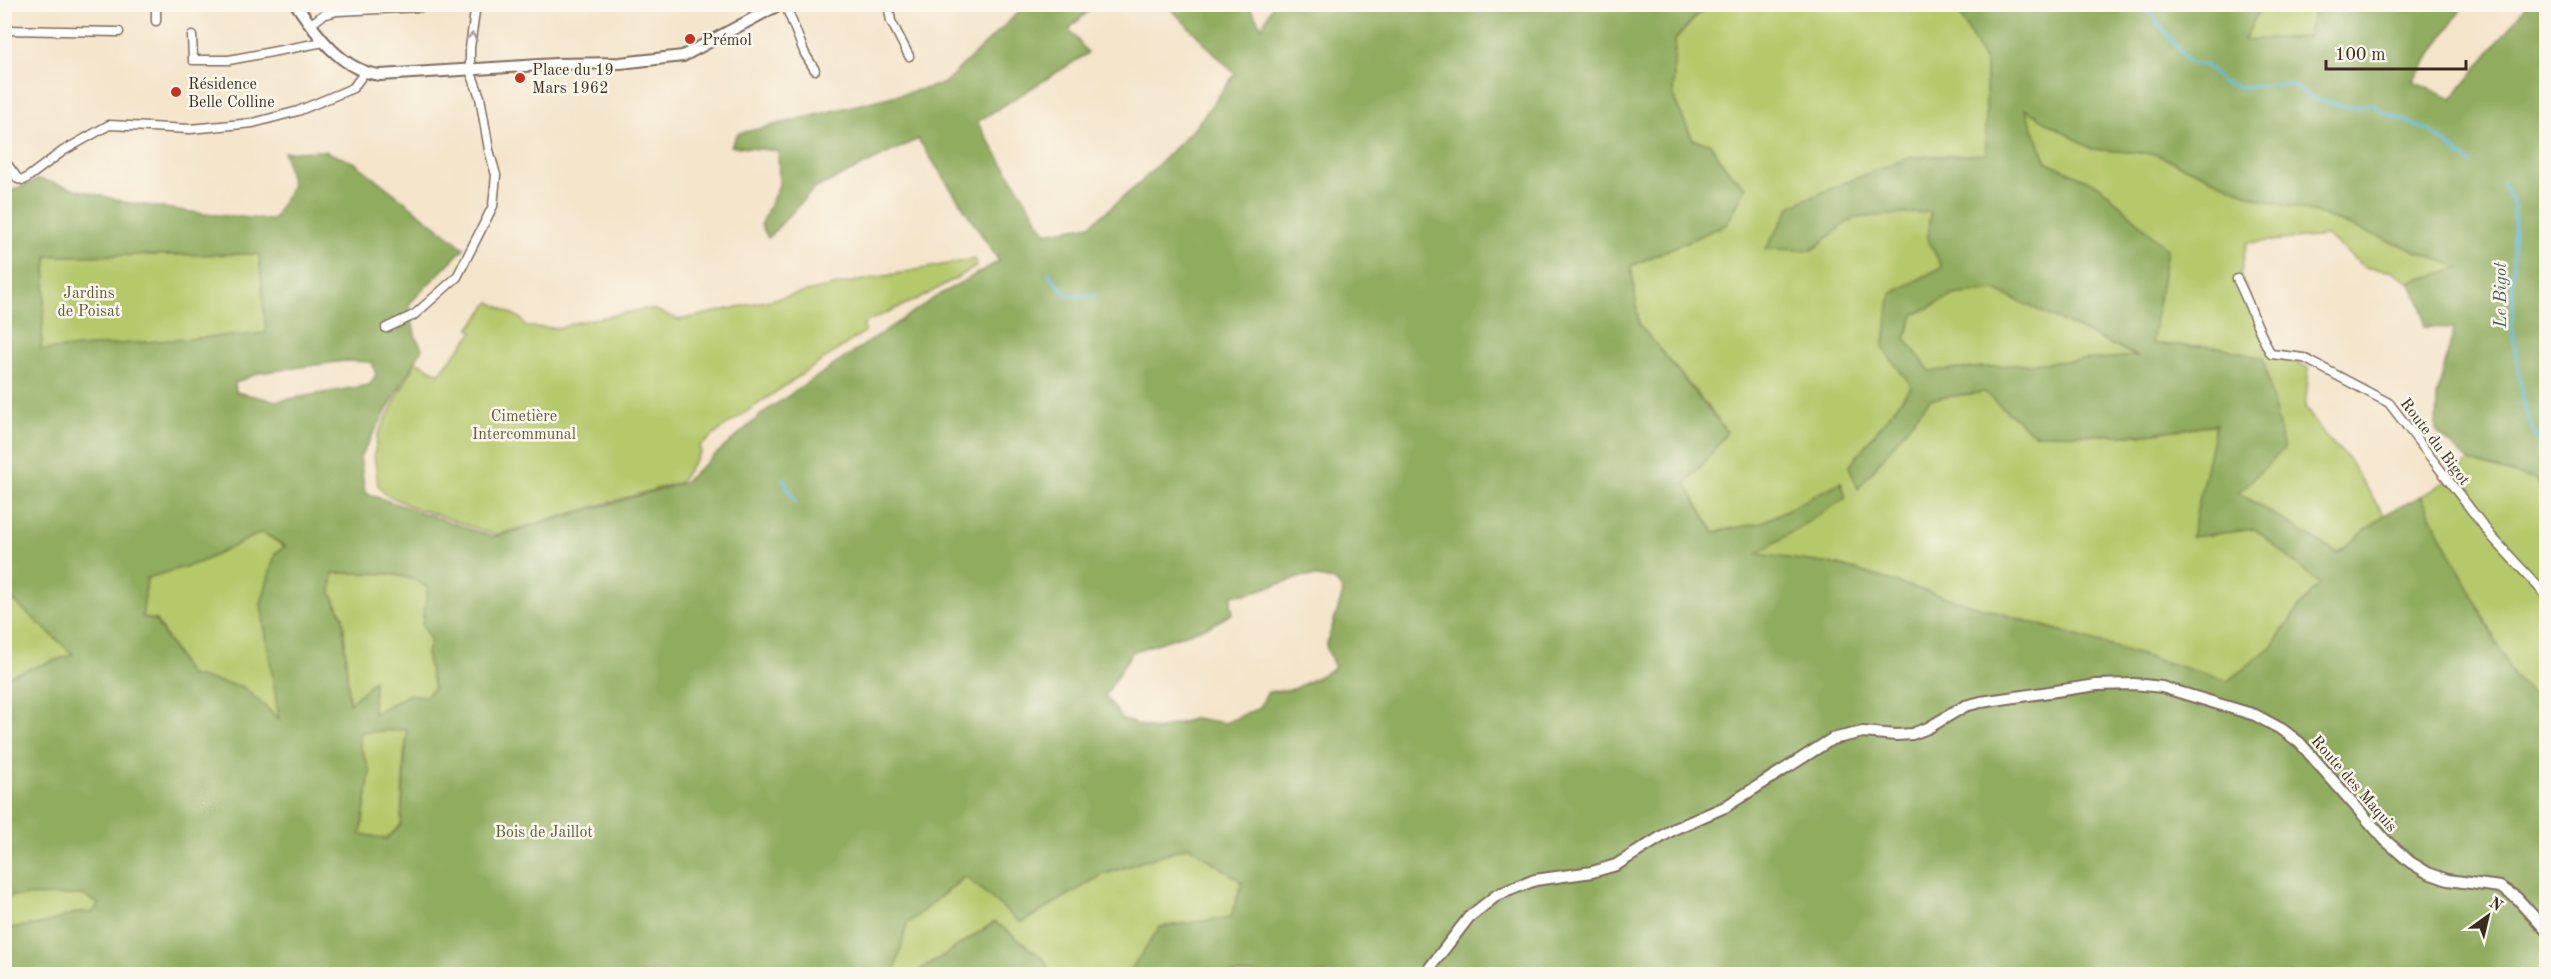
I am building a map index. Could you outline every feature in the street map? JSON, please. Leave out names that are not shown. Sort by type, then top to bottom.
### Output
[{"type":"street","points":[[156,4],[156,21]]},
{"type":"street","points":[[296,4],[324,42],[346,62],[364,73],[399,75],[556,64],[620,63],[683,56],[769,7],[780,4]]},
{"type":"street","points":[[386,328],[415,314],[457,277],[493,206],[496,175],[489,150],[480,97],[470,70],[470,48],[476,4]]},
{"type":"street","points":[[785,4],[805,54],[815,70]]},
{"type":"street","points":[[888,4],[891,21],[909,56]]},
{"type":"street","points":[[310,25],[323,15],[337,11],[422,7]]},
{"type":"street","points":[[4,30],[119,32]]},
{"type":"street","points":[[192,36],[193,60],[230,60],[324,42]]},
{"type":"street","points":[[4,160],[18,179],[24,180],[63,151],[109,125],[190,129],[253,123],[298,111],[353,88],[364,73]]},
{"type":"street","name":"Route du Bigot","points":[[2237,279],[2248,298],[2263,340],[2271,354],[2304,358],[2389,404],[2492,537],[2547,595]]},
{"type":"street","name":"Route des Maquis","points":[[1425,975],[1469,917],[1487,902],[1508,890],[1544,878],[1592,872],[1616,865],[1667,833],[1725,807],[1832,739],[1856,733],[1896,735],[1916,732],[1965,706],[1981,702],[2110,684],[2162,687],[2229,706],[2274,724],[2300,743],[2385,840],[2410,862],[2428,873],[2448,880],[2500,887],[2517,898],[2547,930]]},
{"type":"green space","name":"Bois de Jaillot","points":[[1273,4],[1707,4],[1675,40],[1673,96],[1693,140],[1710,143],[1724,166],[1746,188],[1727,224],[1631,266],[1639,324],[1727,432],[1708,458],[1685,483],[1714,532],[1761,523],[1841,482],[1846,498],[1757,554],[1838,565],[2228,681],[2272,646],[2300,606],[2320,584],[2255,529],[2191,537],[2216,424],[2139,435],[2034,434],[1984,392],[1930,399],[1858,489],[1849,466],[1912,386],[1883,349],[1891,294],[1942,267],[1928,240],[1930,212],[1853,218],[1812,250],[1766,249],[1791,206],[1846,182],[1911,157],[1986,154],[1986,64],[1955,5],[2262,5],[2244,40],[2307,37],[2316,5],[2464,5],[2413,82],[2452,99],[2527,5],[2546,5],[2546,503],[2537,480],[2469,461],[2436,431],[2437,396],[2454,328],[2424,327],[2422,309],[2409,282],[2460,268],[2320,214],[2257,198],[2155,154],[2092,149],[2025,109],[2047,162],[2100,186],[2167,249],[2152,344],[2219,347],[2263,358],[2284,449],[2238,493],[2338,553],[2384,515],[2421,496],[2514,677],[2546,707],[2546,974],[1128,974],[1160,927],[1231,917],[1242,882],[1189,846],[1102,875],[1021,923],[965,876],[907,924],[894,974],[5,974],[5,929],[46,923],[79,912],[92,913],[99,904],[83,895],[5,896],[5,677],[73,654],[5,593],[4,406],[9,343],[4,304],[5,195],[8,192],[39,179],[125,202],[205,214],[273,220],[292,185],[284,152],[324,151],[355,163],[464,248],[409,304],[415,335],[422,349],[360,457],[365,493],[493,537],[683,483],[764,412],[937,296],[999,261],[918,139],[814,189],[768,238],[761,225],[779,185],[778,151],[731,146],[737,134],[943,84],[1026,5],[1095,5],[1069,29],[1088,53],[977,122],[1046,233],[1090,225],[1141,182],[1196,126],[1235,74],[1167,5],[1248,5],[1262,27]],"holes":[[[259,254],[266,333],[41,350],[47,256]],[[1995,290],[2137,356],[1930,371],[1905,338],[1914,315],[1953,295]],[[344,361],[372,362],[376,375],[369,385],[277,401],[236,392],[235,383],[258,373]],[[262,532],[285,546],[275,554],[261,604],[279,719],[243,687],[189,675],[155,620],[142,617],[147,578],[201,562]],[[333,573],[395,575],[406,577],[428,588],[422,624],[431,642],[426,654],[434,688],[426,696],[408,695],[373,714],[374,681],[349,704],[343,617],[331,593]],[[1305,576],[1328,579],[1337,583],[1343,593],[1326,646],[1335,668],[1294,689],[1268,692],[1259,708],[1225,723],[1195,718],[1157,730],[1123,720],[1105,696],[1132,652],[1210,626],[1233,613],[1232,595],[1246,594]],[[407,730],[401,825],[386,839],[361,834],[370,772],[360,745],[360,732]]]},
{"type":"green space","points":[[1707,5],[1955,5],[1986,64],[1986,155],[1911,157],[1766,248],[1812,250],[1853,218],[1930,211],[1928,240],[1942,267],[1891,294],[1883,349],[1912,386],[1849,466],[1858,488],[1930,399],[1984,392],[2034,434],[2139,435],[2216,424],[2192,536],[2255,529],[2320,584],[2300,606],[2272,646],[2228,681],[1838,565],[1756,554],[1845,498],[1841,482],[1761,523],[1714,532],[1685,483],[1708,458],[1718,419],[1639,324],[1631,266],[1727,224],[1745,188],[1724,166],[1710,144],[1693,140],[1673,96],[1675,40]]},
{"type":"green space","points":[[2260,5],[2316,5],[2307,37],[2244,40]]},
{"type":"green space","points":[[2024,108],[2092,149],[2155,154],[2257,198],[2320,214],[2461,268],[2409,282],[2394,272],[2364,267],[2327,236],[2247,243],[2240,275],[2275,357],[2309,368],[2305,408],[2327,438],[2347,457],[2384,515],[2338,553],[2237,492],[2219,347],[2152,344],[2100,186],[2047,162]]},
{"type":"green space","name":"Jardins de Poisat","points":[[260,254],[266,333],[41,350],[47,256]]},
{"type":"green space","name":"Cimetière Intercommunal","points":[[974,259],[977,262],[976,267],[924,296],[864,323],[864,332],[724,427],[699,447],[701,451],[680,482],[496,535],[408,505],[385,494],[378,485],[374,455],[378,434],[416,361],[439,374],[473,332],[469,329],[490,302],[520,318],[526,327],[561,328],[574,323],[645,309],[655,310],[679,320],[842,284]]},
{"type":"green space","points":[[1995,290],[2138,357],[1930,371],[1905,338],[1914,315],[1953,295]]},
{"type":"green space","points":[[2469,461],[2537,480],[2546,503],[2546,707],[2514,677],[2421,496],[2435,489]]},
{"type":"green space","points":[[262,532],[285,547],[261,604],[280,720],[243,687],[189,675],[156,620],[142,618],[147,578],[201,562]]},
{"type":"green space","points":[[332,573],[382,573],[406,577],[428,588],[422,624],[431,642],[426,654],[434,688],[426,696],[408,695],[373,714],[373,681],[349,705],[343,617],[331,593]]},
{"type":"green space","points":[[5,593],[74,655],[5,677]]},
{"type":"green space","points":[[408,730],[404,755],[401,825],[386,839],[361,834],[370,772],[360,745],[360,732]]},
{"type":"green space","points":[[1189,846],[1242,882],[1231,918],[1161,927],[1128,974],[1051,974],[1044,959],[995,922],[915,974],[894,974],[907,924],[966,876],[1021,923],[1102,875]]},
{"type":"green space","points":[[83,895],[100,903],[92,913],[79,912],[46,923],[5,929],[5,896]]},
{"type":"green space","points":[[995,922],[1044,959],[1051,974],[915,974]]},
{"type":"waterway","points":[[1472,4],[1481,12]]},
{"type":"waterway","name":"Le Bigot","points":[[2134,4],[2152,15],[2189,63],[2206,65],[2221,82],[2239,87],[2291,84],[2311,98],[2351,108],[2373,104],[2384,113],[2429,130],[2471,164]]},
{"type":"waterway","name":"Le Bigot","points":[[2502,183],[2514,205],[2512,329],[2525,410],[2546,459]]},
{"type":"waterway","points":[[1048,273],[1067,296],[1095,296]]},
{"type":"waterway","points":[[783,478],[795,502]]},
{"type":"place","name":"Prémol","points":[[690,39]]},
{"type":"place","name":"Place du 19 Mars 1962","points":[[520,78]]},
{"type":"place","name":"Résidence Belle Colline","points":[[176,92]]}]
